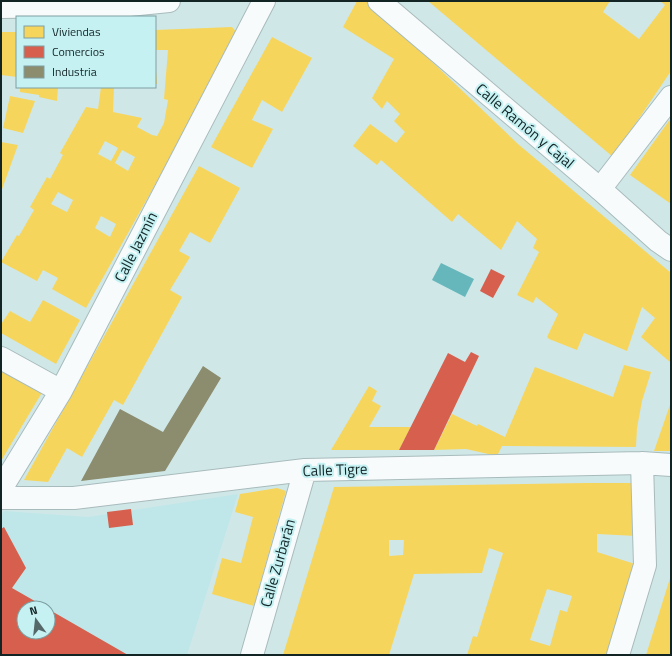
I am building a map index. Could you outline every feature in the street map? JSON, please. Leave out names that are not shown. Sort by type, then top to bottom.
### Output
[{"type":"street","points":[[1,7],[169,1]]},
{"type":"street","name":"Calle Jazmín","points":[[1,489],[61,391],[264,1]]},
{"type":"street","name":"Calle Ramón y Cajal","points":[[379,1],[600,189],[658,241],[671,250]]},
{"type":"street","points":[[600,189],[671,97]]},
{"type":"street","points":[[1,358],[61,391]]},
{"type":"street","points":[[618,655],[645,565],[642,463]]},
{"type":"street","name":"Calle Tigre","points":[[1,498],[74,498],[305,470],[642,463],[671,464]]},
{"type":"street","name":"Calle Zurbarán","points":[[252,655],[305,470]]},
{"type":"shaded area","points":[[238,494],[187,655],[1,655],[1,515],[4,511],[88,517]]},
{"type":"water","points":[[441,263],[474,279],[465,297],[432,280]]},
{"type":"building: Viviendas","points":[[357,1],[367,1],[518,144],[671,273],[671,363],[641,337],[655,318],[642,307],[627,351],[584,333],[577,350],[549,339],[547,337],[558,314],[536,297],[533,303],[517,295],[539,252],[533,248],[537,239],[517,221],[501,250],[458,214],[452,222],[381,160],[377,165],[353,146],[370,124],[396,143],[405,132],[394,121],[400,114],[387,101],[382,109],[372,98],[394,59],[343,27]]},
{"type":"building: Viviendas","points":[[428,1],[610,1],[603,12],[639,39],[665,5],[660,1],[671,1],[671,71],[613,157]]},
{"type":"building: Viviendas","points":[[232,27],[239,35],[86,308],[52,289],[58,278],[43,270],[37,281],[1,262],[17,235],[19,236],[34,210],[30,207],[47,177],[50,179],[63,155],[60,153],[86,107],[98,109],[101,88],[114,88],[113,112],[142,118],[137,127],[157,136],[164,123],[168,100],[164,99],[168,50],[156,50],[156,30]],"holes":[[[105,141],[118,148],[111,161],[98,154]],[[122,150],[135,157],[128,171],[115,163]],[[58,192],[73,200],[67,212],[51,204]],[[101,216],[116,224],[110,237],[95,228]]]},
{"type":"building: Viviendas","points":[[1,32],[16,32],[16,77],[1,75]]},
{"type":"building: Viviendas","points":[[272,37],[312,58],[282,112],[262,100],[252,120],[273,129],[252,168],[211,147]]},
{"type":"building: Viviendas","points":[[20,88],[58,88],[57,101],[39,97],[39,95],[20,92]]},
{"type":"building: Viviendas","points":[[10,96],[35,101],[23,133],[3,128]]},
{"type":"building: Viviendas","points":[[671,118],[671,204],[630,175]]},
{"type":"building: Viviendas","points":[[1,142],[18,145],[1,192]]},
{"type":"building: Viviendas","points":[[199,166],[240,188],[210,243],[190,232],[179,251],[190,257],[170,290],[182,297],[123,405],[114,400],[82,457],[67,448],[48,482],[24,480]]},
{"type":"building: Viviendas","points":[[43,300],[80,320],[56,364],[1,333],[1,324],[10,311],[30,322]]},
{"type":"building: Viviendas","points":[[624,365],[651,372],[642,401],[637,428],[636,447],[502,446],[497,456],[466,449],[434,450],[452,414],[505,437],[535,367],[613,397]]},
{"type":"building: Viviendas","points":[[1,370],[43,391],[1,461]]},
{"type":"building: Viviendas","points":[[369,386],[377,391],[372,401],[381,406],[369,427],[411,427],[399,450],[331,450]]},
{"type":"building: Viviendas","points":[[671,402],[671,451],[654,451]]},
{"type":"building: Viviendas","points":[[637,483],[636,536],[597,534],[597,552],[635,564],[609,655],[467,655],[473,636],[477,637],[503,553],[489,548],[482,573],[414,574],[389,655],[283,655],[334,487]],"holes":[[[389,540],[404,540],[403,555],[389,556]],[[547,589],[572,596],[567,612],[560,610],[550,646],[530,640]]]},
{"type":"building: Viviendas","points":[[277,488],[286,491],[254,606],[212,594],[222,558],[241,563],[253,517],[235,512],[240,494]]},
{"type":"building: Viviendas","points":[[671,575],[671,655],[646,655]]},
{"type":"building: Comercios","points":[[491,269],[505,276],[493,298],[480,291]]},
{"type":"building: Comercios","points":[[471,352],[479,356],[434,450],[399,450],[448,353],[465,362]]},
{"type":"building: Comercios","points":[[131,509],[133,525],[109,528],[107,512]]},
{"type":"building: Comercios","points":[[4,527],[26,568],[12,588],[33,600],[16,600],[16,640],[56,640],[56,614],[128,655],[1,655],[1,529]]},
{"type":"building: Industria","points":[[203,366],[221,378],[165,471],[81,481],[120,409],[163,432]]}]
